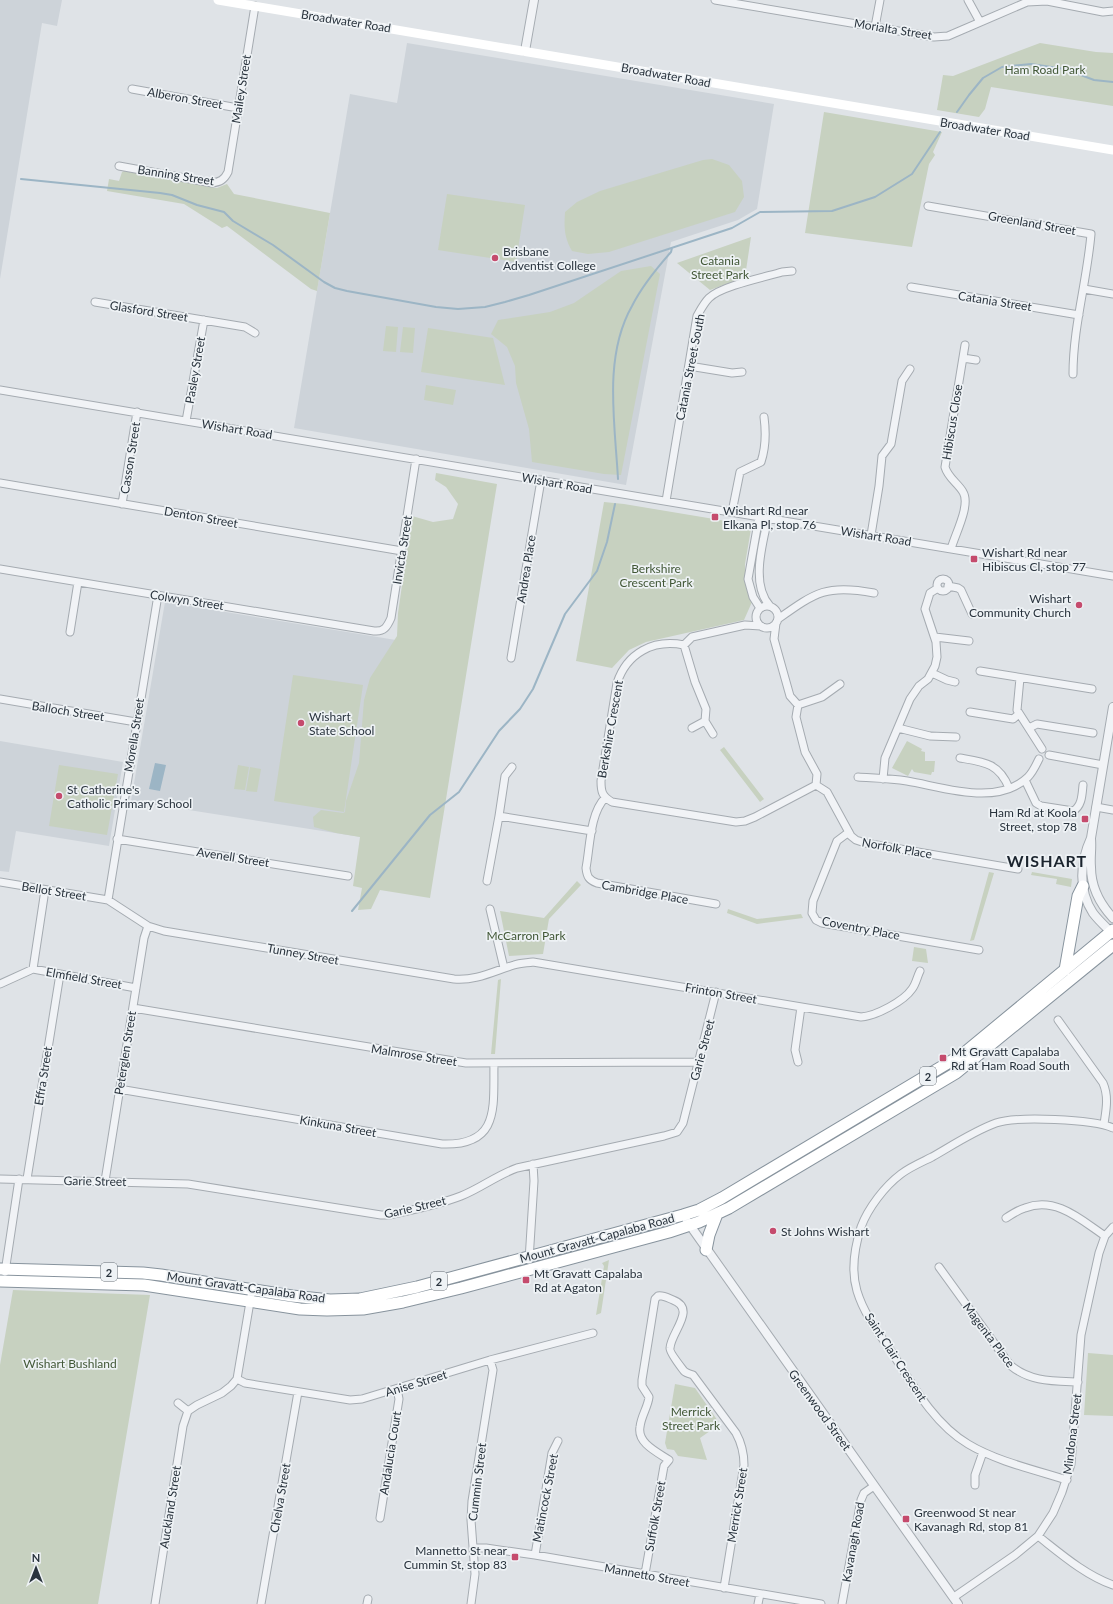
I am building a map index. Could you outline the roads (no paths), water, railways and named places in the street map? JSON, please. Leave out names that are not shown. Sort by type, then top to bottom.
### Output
[{"type":"highway","points":[[1065,970],[1078,896],[1082,886]]},
{"type":"highway","name":"Mount Gravatt-Capalaba Road","points":[[3,1269],[147,1273],[310,1298],[346,1300],[360,1299],[410,1289],[683,1215],[705,1207],[722,1198],[951,1062],[975,1045],[1112,932]]},
{"type":"highway","name":"Mount Gravatt-Capalaba Road","points":[[2,1281],[144,1285],[313,1310],[363,1309],[432,1295],[690,1226],[717,1214],[956,1073],[1108,955],[1113,945]]},
{"type":"highway","points":[[706,1250],[709,1235],[717,1214]]},
{"type":"main road","name":"Broadwater Road","points":[[218,0],[1113,150]]},
{"type":"street","points":[[525,51],[534,0]]},
{"type":"street","name":"Morialta Street","points":[[715,0],[934,37],[948,36],[1027,2],[1047,1],[1102,12],[1113,12]]},
{"type":"street","points":[[875,27],[880,0]]},
{"type":"street","points":[[968,0],[980,22]]},
{"type":"street","name":"Mailey Street","points":[[228,172],[255,6]]},
{"type":"street","name":"Alberon Street","points":[[132,89],[238,108]]},
{"type":"street","name":"Banning Street","points":[[119,166],[212,183],[225,179],[228,172]]},
{"type":"street","name":"Greenland Street","points":[[928,206],[1091,234],[1079,315],[1073,374]]},
{"type":"street","name":"Catania Street South","points":[[666,501],[697,316],[702,305],[710,296],[720,290],[782,272],[792,271]]},
{"type":"street","name":"Catania Street","points":[[911,287],[1079,315]]},
{"type":"street","points":[[1084,289],[1113,294]]},
{"type":"street","name":"Glasford Street","points":[[94,302],[245,327],[255,333]]},
{"type":"street","name":"Pasley Street","points":[[186,420],[204,320]]},
{"type":"street","name":"Hibiscus Close","points":[[951,549],[966,504],[963,492],[948,475],[945,467],[965,345]]},
{"type":"street","points":[[963,358],[976,360]]},
{"type":"street","points":[[689,366],[732,373],[742,372]]},
{"type":"street","points":[[871,535],[882,456],[891,444],[902,381],[910,369]]},
{"type":"street","name":"Wishart Road","points":[[0,390],[1113,576]]},
{"type":"street","name":"Casson Street","points":[[122,504],[137,412]]},
{"type":"street","points":[[732,512],[740,472],[761,462],[766,432],[764,417]]},
{"type":"street","name":"Invicta Street","points":[[374,631],[383,630],[387,627],[391,618],[416,459]]},
{"type":"street","name":"Andrea Place","points":[[511,658],[541,480]]},
{"type":"street","name":"Denton Street","points":[[0,483],[402,551]]},
{"type":"street","points":[[759,517],[750,560],[748,579],[753,597],[760,608]]},
{"type":"street","points":[[768,518],[760,563],[761,591],[765,601],[772,607],[778,616],[774,638],[790,696],[798,705]]},
{"type":"street","name":"Colwyn Street","points":[[0,568],[374,631]]},
{"type":"street","points":[[883,779],[886,758],[913,693],[928,679],[932,673],[937,657],[935,637],[925,609],[930,593],[938,588],[937,583],[941,579],[947,581],[948,586],[961,590],[972,614]]},
{"type":"street","points":[[70,632],[78,582]]},
{"type":"street","points":[[713,734],[705,721],[706,709],[695,682],[684,645],[692,637],[745,625],[772,627],[790,610],[826,590],[850,590],[874,593]]},
{"type":"street","name":"Morella Street","points":[[108,900],[158,595]]},
{"type":"street","points":[[745,625],[756,616],[760,608],[766,605],[790,610]]},
{"type":"street","points":[[756,616],[757,621],[774,638]]},
{"type":"street","points":[[935,637],[969,641]]},
{"type":"street","name":"Berkshire Crescent","points":[[605,798],[602,793],[601,781],[616,683],[621,671],[627,662],[646,649],[671,642],[684,645]]},
{"type":"street","points":[[980,671],[1092,689]]},
{"type":"street","points":[[932,673],[955,682]]},
{"type":"street","points":[[1020,678],[1016,706],[1019,714],[1042,749]]},
{"type":"street","points":[[798,705],[822,697],[840,684]]},
{"type":"street","name":"Balloch Street","points":[[0,699],[136,722]]},
{"type":"street","points":[[605,798],[612,802],[736,822],[745,821],[755,817],[816,785],[817,774],[805,752],[796,717],[798,705]]},
{"type":"street","points":[[1113,707],[1091,838],[1091,867],[1094,887],[1103,906],[1113,918]]},
{"type":"street","points":[[970,712],[1013,719],[1019,714]]},
{"type":"street","points":[[692,728],[705,721]]},
{"type":"street","points":[[1029,728],[1037,724],[1093,733]]},
{"type":"street","points":[[898,728],[930,736],[956,737]]},
{"type":"street","points":[[1049,755],[1103,765]]},
{"type":"street","points":[[960,758],[983,761],[995,767],[1005,777],[1009,788]]},
{"type":"street","points":[[858,777],[907,781],[977,794],[988,794],[1009,788],[1025,780],[1033,771],[1039,759]]},
{"type":"street","points":[[488,880],[506,776],[512,767]]},
{"type":"street","points":[[1025,780],[1036,803],[1041,806],[1073,811],[1080,805],[1083,785]]},
{"type":"street","name":"Norfolk Place","points":[[816,785],[827,792],[848,832],[856,840],[865,843],[1018,869]]},
{"type":"street","name":"Cambridge Place","points":[[605,798],[599,804],[595,813],[586,868],[587,875],[590,880],[597,883],[716,904]]},
{"type":"street","points":[[1096,807],[1113,810]]},
{"type":"street","points":[[499,816],[592,831]]},
{"type":"street","name":"Coventry Place","points":[[848,832],[837,841],[813,901],[812,913],[816,920],[822,923],[979,950]]},
{"type":"street","points":[[1091,838],[1086,848],[1082,868],[1082,886],[1094,914],[1112,932]]},
{"type":"street","name":"Avenell Street","points":[[117,839],[348,876]]},
{"type":"street","name":"Bellot Street","points":[[0,882],[108,900]]},
{"type":"street","name":"Elmfield Street","points":[[33,970],[45,890]]},
{"type":"street","name":"Tunney Street","points":[[108,900],[148,926],[164,931],[454,979],[464,980],[477,978],[504,968]]},
{"type":"street","points":[[490,909],[504,968]]},
{"type":"street","name":"Peterglen Street","points":[[105,1181],[144,938],[148,926]]},
{"type":"street","name":"Frinton Street","points":[[504,968],[516,964],[539,962],[852,1016],[869,1016],[880,1012],[907,995],[913,988],[920,971]]},
{"type":"street","name":"Elmfield Street","points":[[0,984],[33,970],[136,988]]},
{"type":"street","name":"Effra Street","points":[[27,1179],[60,974]]},
{"type":"street","name":"Garie Street","points":[[0,1179],[188,1184],[370,1214],[389,1215],[460,1196],[477,1189],[507,1172],[533,1164],[677,1132],[683,1123],[716,992]]},
{"type":"street","points":[[798,1062],[795,1050],[801,1007]]},
{"type":"street","name":"Malmrose Street","points":[[133,1008],[466,1063],[698,1062]]},
{"type":"street","points":[[1058,1020],[1103,1083],[1106,1092],[1107,1105],[1104,1124]]},
{"type":"street","name":"Kinkuna Street","points":[[119,1090],[442,1144],[456,1144],[476,1137],[490,1124],[493,1113],[494,1063]]},
{"type":"street","name":"Saint Clair Crescent","points":[[1067,1480],[983,1452],[966,1444],[950,1431],[932,1412],[868,1317],[857,1289],[854,1267],[856,1244],[862,1224],[872,1207],[886,1189],[901,1174],[974,1133],[997,1122],[1021,1118],[1104,1124],[1113,1128]]},
{"type":"street","points":[[529,1270],[534,1181],[533,1164]]},
{"type":"street","points":[[2,1281],[19,1179]]},
{"type":"street","points":[[1006,1218],[1024,1208],[1034,1205],[1055,1206],[1064,1209],[1105,1236]]},
{"type":"street","name":"Greenwood Street","points":[[683,1215],[706,1250],[956,1601]]},
{"type":"street","name":"Mindona Street","points":[[956,1601],[1038,1536],[1053,1513],[1067,1480],[1074,1442],[1081,1336],[1096,1266],[1105,1236],[1113,1227]]},
{"type":"street","name":"Magenta Place","points":[[939,1267],[1010,1365],[1027,1377],[1045,1380],[1078,1382]]},
{"type":"street","points":[[178,1403],[188,1411],[222,1393],[237,1379],[252,1290]]},
{"type":"street","name":"Merrick Street","points":[[669,1460],[647,1445],[640,1436],[640,1427],[649,1397],[642,1386],[642,1380],[655,1299],[658,1296],[662,1296],[680,1303],[683,1308],[683,1315],[670,1346],[670,1353],[685,1372],[693,1375],[742,1443],[744,1465],[724,1588]]},
{"type":"street","name":"Anise Street","points":[[237,1379],[245,1383],[298,1392],[350,1400],[362,1399],[490,1360],[593,1333]]},
{"type":"street","name":"Cummin Street","points":[[471,1604],[475,1574],[471,1520],[472,1501],[493,1370],[490,1360]]},
{"type":"street","name":"Andalucia Court","points":[[380,1518],[399,1399],[397,1389]]},
{"type":"street","name":"Chelva Street","points":[[262,1604],[298,1392]]},
{"type":"street","name":"Auckland Street","points":[[155,1604],[183,1426],[188,1411]]},
{"type":"street","name":"Matincock Street","points":[[534,1555],[552,1453],[558,1442]]},
{"type":"street","points":[[975,1485],[975,1474],[983,1452]]},
{"type":"street","name":"Suffolk Street","points":[[645,1574],[664,1466],[669,1460]]},
{"type":"street","name":"Kavanagh Road","points":[[842,1604],[861,1500],[864,1493],[874,1486]]},
{"type":"street","points":[[1038,1536],[1080,1568],[1102,1581],[1113,1585]]},
{"type":"street","name":"Mannetto Street","points":[[473,1548],[486,1548],[534,1555],[821,1604]]},
{"type":"street","points":[[758,1604],[760,1594]]},
{"type":"water","points":[[155,763],[166,765],[160,791],[149,789]]},
{"type":"waterway","points":[[957,112],[983,78],[1002,67],[1031,64],[1065,69],[1094,80],[1113,82]]},
{"type":"waterway","points":[[21,179],[172,195],[197,205],[224,212],[233,221],[273,245],[324,282],[335,288],[436,307],[458,309],[485,307],[529,295],[732,228],[760,212],[832,211],[875,197],[912,174],[940,132]]},
{"type":"waterway","points":[[618,479],[613,413],[614,368],[617,347],[623,326],[632,306],[650,278],[671,252],[672,248]]},
{"type":"waterway","points":[[352,911],[430,815],[459,792],[499,731],[520,709],[533,689],[565,614],[597,571],[607,542],[615,504]]},
{"type":"place","name":"Brisbane Adventist College","points":[[495,258]]},
{"type":"place","name":"Wishart Rd near Elkana Pl, stop 76","points":[[715,517]]},
{"type":"place","name":"Wishart Rd near Hibiscus Cl, stop 77","points":[[974,559]]},
{"type":"place","name":"Wishart Community Church","points":[[1079,605]]},
{"type":"place","name":"Wishart State School","points":[[301,723]]},
{"type":"place","name":"St Catherine's Catholic Primary School","points":[[59,796]]},
{"type":"place","name":"Ham Rd at Koola Street, stop 78","points":[[1085,819]]},
{"type":"place","name":"Mt Gravatt Capalaba Rd at Ham Road South","points":[[943,1058]]},
{"type":"place","name":"St Johns Wishart","points":[[773,1231]]},
{"type":"place","name":"Mt Gravatt Capalaba Rd at Agaton","points":[[526,1280]]},
{"type":"place","name":"Greenwood St near Kavanagh Rd, stop 81","points":[[906,1519]]},
{"type":"place","name":"Mannetto St near Cummin St, stop 83","points":[[515,1557]]},
{"type":"district","name":"WISHART","points":[[1047,860]]},
{"type":"park label","name":"Ham Road Park","points":[[1045,69]]},
{"type":"park label","name":"Catania Street Park","points":[[720,267]]},
{"type":"park label","name":"Berkshire Crescent Park","points":[[656,575]]},
{"type":"park label","name":"McCarron Park","points":[[526,935]]},
{"type":"park label","name":"Wishart Bushland","points":[[70,1363]]},
{"type":"park label","name":"Merrick Street Park","points":[[691,1418]]}]
